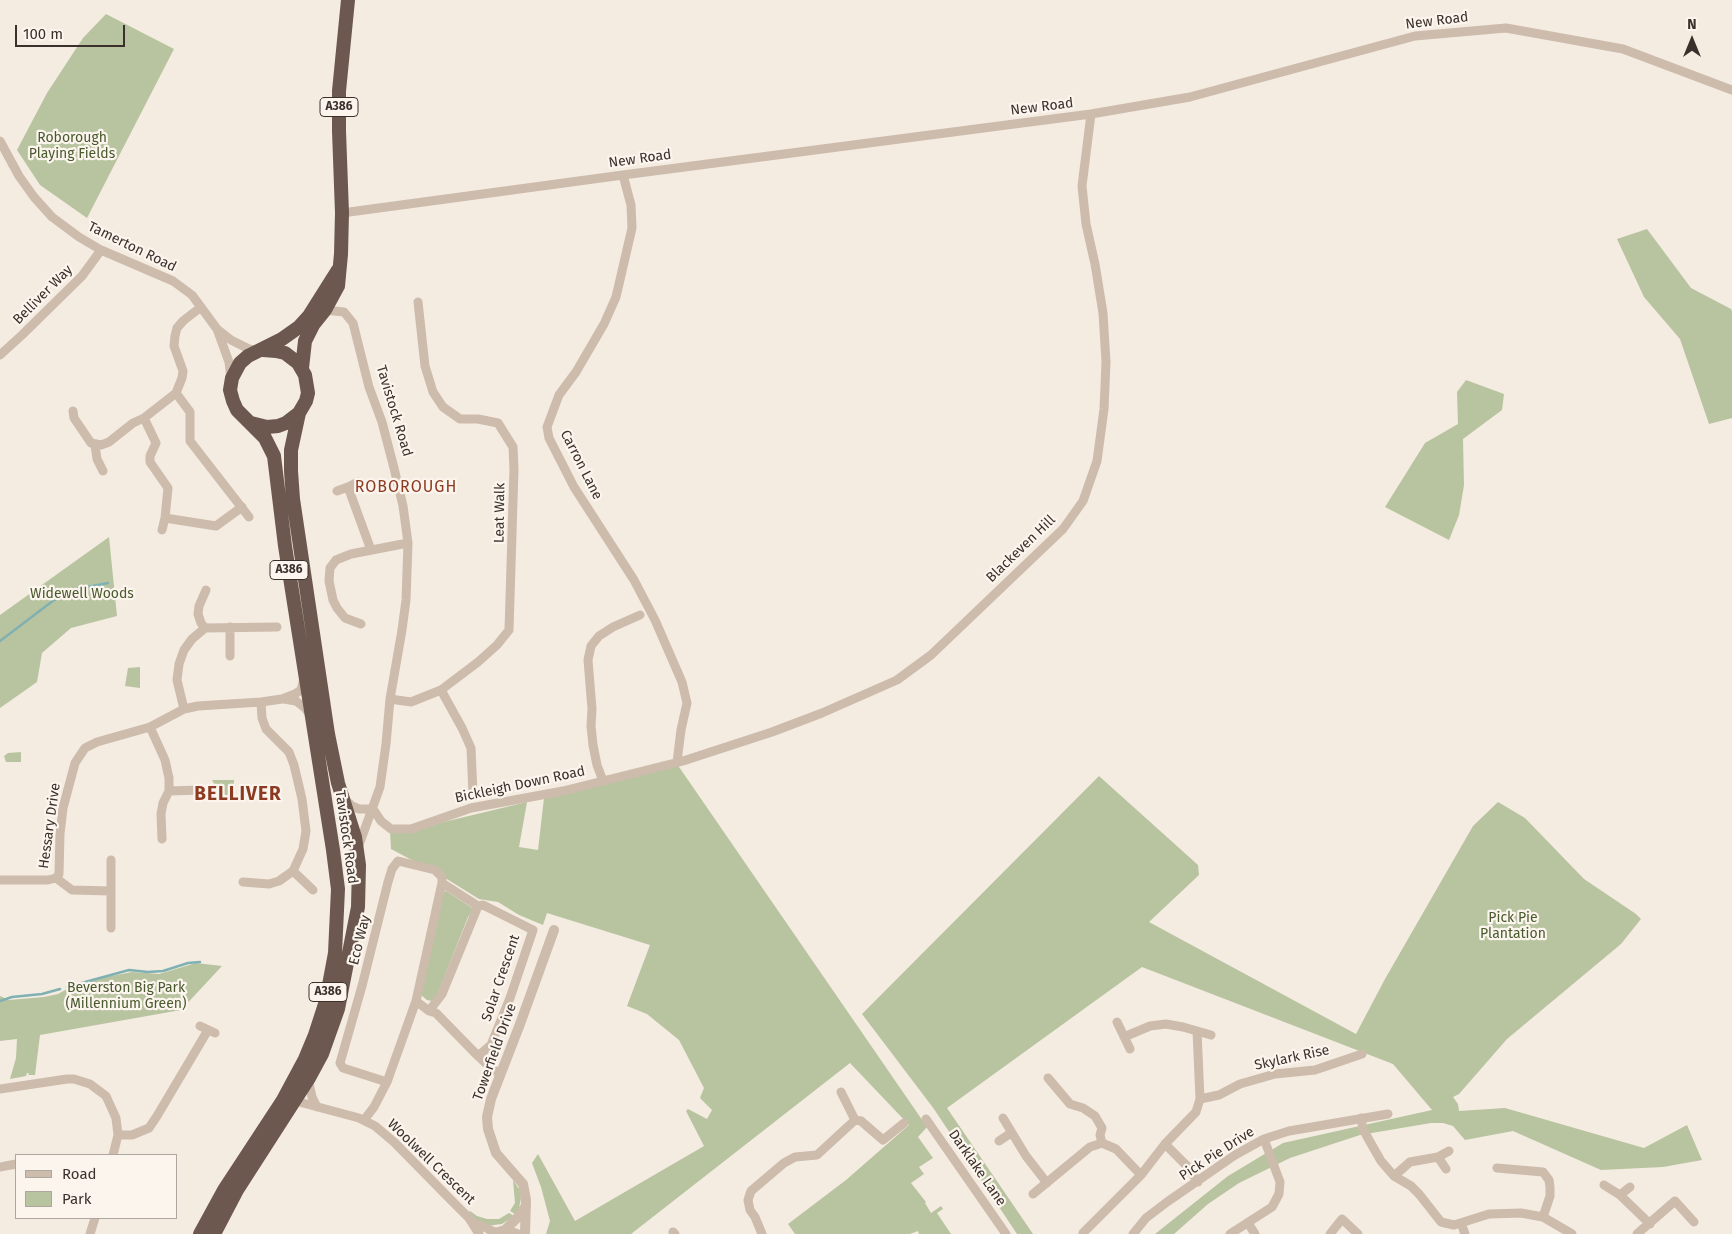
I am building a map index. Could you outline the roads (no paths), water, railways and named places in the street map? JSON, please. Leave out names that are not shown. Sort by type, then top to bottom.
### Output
[{"type":"highway","name":"Tavistock Road","points":[[200,1234],[224,1190],[308,1079],[330,1037],[343,987],[358,907],[359,865],[355,836],[333,764],[293,499],[291,471],[291,450],[300,413],[308,393],[308,384],[302,368],[305,341],[313,325],[326,310],[338,286],[342,213],[339,92],[348,0]]},
{"type":"highway","name":"Tavistock Road","points":[[214,1234],[237,1190],[292,1099],[316,1035],[330,986],[335,953],[338,889],[316,734],[285,546],[274,456],[264,438],[251,422],[237,410],[233,401],[231,384],[240,363],[248,356],[282,340],[309,316],[338,270]]},
{"type":"highway","points":[[260,351],[285,353],[292,357],[302,368]]},
{"type":"highway","points":[[251,422],[267,427],[278,426],[300,413]]},
{"type":"street","name":"New Road","points":[[342,213],[1091,114],[1190,98],[1415,36],[1506,28],[1623,49],[1732,90]]},
{"type":"street","name":"Blackeven Hill","points":[[680,762],[746,741],[814,716],[897,680],[930,655],[1063,529],[1083,501],[1097,461],[1104,409],[1106,362],[1103,313],[1086,224],[1082,186],[1091,114]]},
{"type":"street","name":"Tamerton Road","points":[[0,141],[19,176],[52,217],[79,237],[101,250],[173,281],[192,296],[217,329],[229,362],[231,384]]},
{"type":"street","name":"Carron Lane","points":[[623,175],[631,205],[632,228],[616,297],[604,324],[576,372],[558,395],[547,427],[549,438],[574,487],[634,580],[651,612],[682,682],[688,703],[681,730],[680,762]]},
{"type":"street","name":"Belliver Way","points":[[0,355],[82,276],[101,250]]},
{"type":"street","name":"Leat Walk","points":[[390,699],[411,702],[441,690],[478,662],[497,645],[509,630],[513,447],[498,423],[478,419],[460,419],[443,407],[433,392],[425,366],[418,302]]},
{"type":"street","points":[[73,411],[74,418],[91,443],[101,445],[109,442],[133,423],[144,418],[176,393],[183,371],[174,346],[174,336],[177,328],[183,321],[201,307]]},
{"type":"street","name":"Tavistock Road","points":[[326,310],[344,312],[353,323],[369,387],[382,424],[394,468],[408,544],[406,600],[390,699],[380,787],[360,840],[357,855]]},
{"type":"street","name":"Tamerton Road","points":[[217,329],[248,350],[260,351]]},
{"type":"street","points":[[176,393],[190,412],[190,441],[249,517]]},
{"type":"street","points":[[144,418],[156,443],[150,456],[150,462],[168,488],[162,530]]},
{"type":"street","points":[[95,445],[97,460],[104,471]]},
{"type":"street","points":[[337,492],[358,482]]},
{"type":"street","points":[[348,487],[371,550]]},
{"type":"street","points":[[165,518],[216,526],[242,507]]},
{"type":"street","points":[[361,624],[345,618],[337,608],[333,600],[329,581],[330,568],[336,560],[351,554],[408,544]]},
{"type":"street","points":[[205,628],[198,614],[198,606],[206,590]]},
{"type":"street","points":[[603,781],[597,765],[591,726],[592,709],[588,660],[591,646],[599,636],[612,627],[640,616]]},
{"type":"street","points":[[230,627],[230,656]]},
{"type":"street","points":[[184,709],[177,680],[179,664],[184,650],[192,639],[205,628],[277,627]]},
{"type":"street","name":"Hessary Drive","points":[[56,878],[59,874],[63,808],[75,763],[85,748],[97,742],[150,727],[184,709],[261,702],[282,699],[295,694],[301,690],[304,680],[303,658]]},
{"type":"street","points":[[441,690],[471,748],[473,794]]},
{"type":"street","name":"Hessary Drive","points":[[282,699],[296,702],[306,708],[310,714],[316,734]]},
{"type":"street","points":[[243,882],[269,884],[280,881],[293,870],[303,849],[306,831],[302,799],[289,752],[266,728],[262,718],[261,702]]},
{"type":"street","points":[[150,727],[165,760],[170,778],[169,791],[163,803],[161,814],[162,839]]},
{"type":"street","name":"Bickleigh Down Road","points":[[373,808],[381,821],[391,829],[411,829],[471,808],[536,797],[680,762]]},
{"type":"street","points":[[169,791],[201,790]]},
{"type":"street","name":"Tavistock Road","points":[[342,797],[352,806],[359,809],[373,808]]},
{"type":"street","points":[[111,928],[112,860]]},
{"type":"street","name":"Eco Way","points":[[388,1082],[342,1068],[340,1063],[362,986],[388,882],[392,869],[398,861],[436,870],[442,880]]},
{"type":"street","points":[[293,870],[313,890]]},
{"type":"street","name":"Hessary Drive","points":[[0,880],[56,878],[72,890],[111,891]]},
{"type":"street","points":[[364,1120],[374,1107],[388,1082],[416,1001],[442,880],[478,906],[442,994],[429,1011]]},
{"type":"street","name":"Solar Crescent","points":[[478,906],[483,905],[533,930],[510,998],[491,1046],[478,1056]]},
{"type":"street","name":"Towerfield Drive","points":[[525,1234],[526,1206],[523,1184],[496,1153],[488,1129],[488,1117],[491,1099],[500,1073],[523,1017],[554,930]]},
{"type":"street","points":[[416,1001],[429,1011],[436,1013],[478,1056],[493,1070],[500,1073]]},
{"type":"street","points":[[1117,1022],[1130,1049]]},
{"type":"street","points":[[1124,1037],[1150,1026],[1166,1024],[1184,1026],[1211,1035]]},
{"type":"street","points":[[118,1135],[132,1135],[149,1128],[208,1030]]},
{"type":"street","points":[[1083,1233],[1141,1175],[1165,1144],[1185,1126],[1196,1112],[1200,1099],[1197,1031]]},
{"type":"street","name":"Skylark Rise","points":[[1200,1099],[1219,1095],[1240,1084],[1275,1074],[1315,1070],[1362,1054]]},
{"type":"street","points":[[1048,1078],[1070,1104],[1083,1108],[1095,1116],[1102,1128],[1100,1135],[1102,1143]]},
{"type":"street","points":[[0,1089],[67,1079],[82,1080],[99,1090],[110,1103],[116,1118],[118,1135],[113,1154]]},
{"type":"street","points":[[308,1079],[312,1097],[317,1107]]},
{"type":"street","points":[[840,1092],[855,1120]]},
{"type":"street","name":"Woolwell Crescent","points":[[292,1099],[364,1120],[374,1126],[394,1142],[469,1218],[479,1226],[497,1232]]},
{"type":"street","name":"Pick Pie Drive","points":[[1133,1234],[1146,1218],[1235,1155],[1264,1139],[1289,1131],[1388,1114]]},
{"type":"street","points":[[1003,1118],[1026,1156],[1046,1183]]},
{"type":"street","points":[[1361,1118],[1369,1140],[1382,1161],[1394,1176],[1411,1186],[1419,1194],[1426,1211],[1441,1222],[1454,1225],[1489,1214],[1521,1212],[1543,1217],[1572,1234]]},
{"type":"street","name":"Darklake Lane","points":[[926,1119],[1006,1234]]},
{"type":"street","points":[[855,1120],[861,1121],[883,1140],[904,1123]]},
{"type":"street","points":[[762,1234],[750,1210],[748,1200],[751,1191],[784,1163],[795,1158],[817,1155],[855,1120]]},
{"type":"street","points":[[999,1141],[1011,1133]]},
{"type":"street","points":[[1230,1234],[1272,1207],[1279,1194],[1280,1182],[1264,1139]]},
{"type":"street","points":[[1034,1194],[1090,1148],[1102,1143],[1116,1149],[1141,1175]]},
{"type":"street","points":[[1165,1144],[1187,1166],[1198,1182]]},
{"type":"street","points":[[1394,1176],[1410,1162],[1438,1157],[1449,1151]]},
{"type":"street","points":[[1438,1157],[1446,1169]]},
{"type":"street","points":[[0,1167],[15,1164]]},
{"type":"street","points":[[1497,1168],[1543,1172],[1549,1180],[1550,1196],[1543,1217]]},
{"type":"street","points":[[1604,1185],[1620,1195],[1650,1224]]},
{"type":"street","points":[[1620,1195],[1630,1187]]},
{"type":"street","points":[[1636,1234],[1675,1201],[1694,1222]]},
{"type":"street","points":[[497,1232],[518,1217],[526,1206]]},
{"type":"street","name":"Woolwell Crescent","points":[[469,1218],[479,1234]]},
{"type":"street","points":[[90,1234],[95,1219]]},
{"type":"street","points":[[1330,1234],[1342,1220],[1358,1234]]},
{"type":"street","points":[[1248,1223],[1255,1234]]},
{"type":"street","points":[[1461,1223],[1465,1234]]},
{"type":"street","points":[[497,1232],[517,1234]]},
{"type":"waterway","points":[[0,641],[54,600],[82,588],[108,583]]},
{"type":"waterway","points":[[67,987],[129,970],[163,971],[188,963],[200,962]]},
{"type":"waterway","points":[[0,1001],[12,997],[42,994],[60,989]]},
{"type":"district","name":"ROBOROUGH","points":[[406,488]]},
{"type":"district","name":"BELLIVER","points":[[238,795]]},
{"type":"park label","name":"Roborough Playing Fields","points":[[72,146]]},
{"type":"park label","name":"Widewell Woods","points":[[82,594]]},
{"type":"park label","name":"Pick Pie Plantation","points":[[1513,926]]},
{"type":"park label","name":"Beverston Big Park (Millennium Green)","points":[[126,996]]}]
